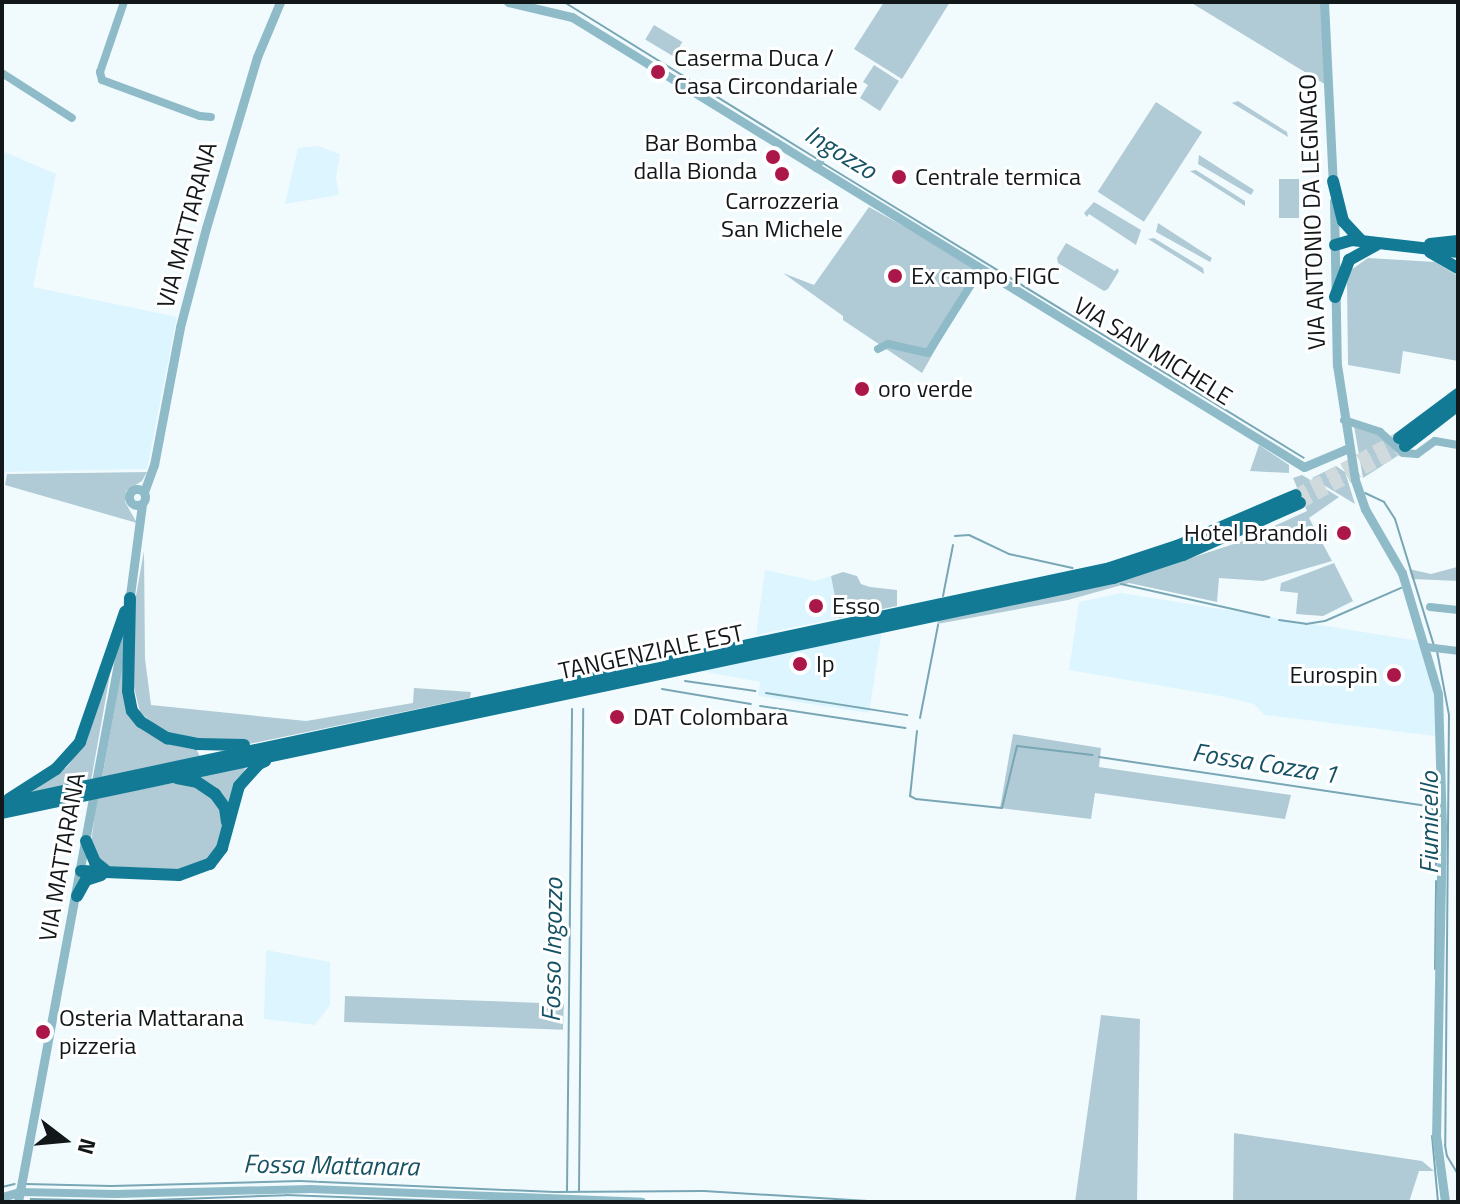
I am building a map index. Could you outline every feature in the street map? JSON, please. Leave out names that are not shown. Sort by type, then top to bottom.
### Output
[{"type":"highway","points":[[1333,181],[1343,221],[1360,247]]},
{"type":"highway","points":[[1335,245],[1340,241],[1360,247],[1416,246],[1458,252]]},
{"type":"highway","points":[[1416,246],[1458,241]]},
{"type":"highway","points":[[1416,246],[1458,268]]},
{"type":"highway","points":[[1335,297],[1342,271],[1360,247]]},
{"type":"highway","points":[[1458,387],[1402,442],[1458,405]]},
{"type":"highway","points":[[1417,426],[1458,394]]},
{"type":"highway","name":"TANGENZIALE EST","points":[[2,804],[1110,568],[1177,546],[1298,499],[1183,555],[1113,578],[2,813]]},
{"type":"highway","points":[[130,598],[129,701],[147,729],[167,738],[197,744],[228,746],[293,741]]},
{"type":"highway","points":[[2,804],[56,769],[80,742],[130,598]]},
{"type":"highway","points":[[77,896],[87,874],[192,872],[216,858],[239,786],[259,764],[315,747]]},
{"type":"highway","points":[[170,777],[197,782],[215,794],[225,808],[228,827]]},
{"type":"highway","points":[[86,841],[95,862],[112,872]]},
{"type":"street","points":[[124,2],[100,72],[102,80],[200,116],[211,117]]},
{"type":"street","name":"VIA MATTARANA","points":[[139,491],[154,465],[180,327],[202,242],[253,69],[280,2]]},
{"type":"street","name":"VIA SAN MICHELE","points":[[508,2],[572,17],[819,163],[981,269],[1304,467],[1349,448]]},
{"type":"street","name":"VIA ANTONIO DA LEGNAGO","points":[[1324,2],[1333,181],[1337,365],[1344,420],[1358,495],[1402,573],[1432,646],[1438,694],[1436,1135],[1445,1202]]},
{"type":"street","points":[[2,73],[72,118]]},
{"type":"street","points":[[819,163],[829,146]]},
{"type":"street","points":[[878,349],[888,344],[928,353],[981,269]]},
{"type":"street","points":[[1344,420],[1380,432],[1403,453],[1417,454],[1435,441],[1458,445]]},
{"type":"street","points":[[139,491],[137,504],[129,494],[139,491]]},
{"type":"street","name":"VIA MATTARANA","points":[[87,874],[86,841],[91,809],[141,530],[137,504]]},
{"type":"street","points":[[1430,607],[1458,610]]},
{"type":"street","points":[[1432,646],[1458,651]]},
{"type":"street","name":"VIA MATTARANA","points":[[18,1197],[77,896]]},
{"type":"street","points":[[2,1197],[310,1189],[637,1202]]},
{"type":"shaded area","points":[[884,2],[950,2],[902,79],[854,49]]},
{"type":"shaded area","points":[[1190,2],[1321,2],[1326,85]]},
{"type":"shaded area","points":[[654,25],[682,42],[674,57],[645,40]]},
{"type":"shaded area","points":[[874,65],[899,81],[880,111],[860,98],[868,85],[863,82]]},
{"type":"shaded area","points":[[1238,101],[1287,132],[1288,137],[1232,103]]},
{"type":"shaded area","points":[[1156,102],[1202,132],[1144,222],[1098,192]]},
{"type":"shaded area","points":[[318,146],[340,154],[336,178],[339,195],[285,204],[298,148]]},
{"type":"shaded area","points":[[2,151],[56,174],[33,287],[177,317],[147,469],[2,472]]},
{"type":"shaded area","points":[[1199,155],[1254,190],[1251,195],[1198,164]]},
{"type":"shaded area","points":[[1196,170],[1245,201],[1245,206],[1190,171]]},
{"type":"shaded area","points":[[1279,179],[1299,179],[1299,218],[1279,218]]},
{"type":"shaded area","points":[[1094,202],[1141,230],[1136,245],[1089,214],[1087,217],[1084,213]]},
{"type":"shaded area","points":[[869,207],[981,269],[922,373],[843,320],[843,316],[783,273],[814,285]]},
{"type":"shaded area","points":[[1158,223],[1212,258],[1210,262],[1156,232]]},
{"type":"shaded area","points":[[1154,238],[1203,268],[1204,274],[1148,239]]},
{"type":"shaded area","points":[[1066,243],[1115,271],[1117,268],[1119,271],[1108,289],[1104,291],[1058,263],[1057,258]]},
{"type":"shaded area","points":[[1368,258],[1435,262],[1458,276],[1458,361],[1403,351],[1400,374],[1348,365],[1347,283],[1351,270]]},
{"type":"shaded area","points":[[1354,426],[1378,434],[1402,453],[1363,478]]},
{"type":"shaded area","points":[[1259,445],[1289,465],[1289,473],[1250,471]]},
{"type":"shaded area","points":[[1336,466],[1345,472],[1355,504],[1312,478]]},
{"type":"shaded area","points":[[147,472],[142,481],[126,491],[125,502],[137,523],[5,485],[7,474]]},
{"type":"shaded area","points":[[1302,475],[1339,497],[1309,518],[1332,561],[1263,581],[1219,578],[1217,602],[1129,583],[1068,600],[937,624],[938,620],[1123,580],[1240,542],[1307,511],[1293,478]]},
{"type":"shaded area","points":[[144,551],[145,659],[151,705],[306,721],[413,703],[414,688],[471,692],[470,698],[244,745],[164,734],[140,712],[132,679],[132,618]]},
{"type":"shaded area","points":[[1334,563],[1353,601],[1323,616],[1296,614],[1298,593],[1280,591],[1281,583]]},
{"type":"shaded area","points":[[1457,567],[1458,581],[1412,579],[1409,569],[1431,574]]},
{"type":"shaded area","points":[[765,570],[815,581],[831,576],[839,618],[756,635]]},
{"type":"shaded area","points":[[843,572],[857,576],[861,584],[870,587],[897,590],[897,606],[839,618],[831,576]]},
{"type":"shaded area","points":[[1121,593],[1419,641],[1434,694],[1435,736],[1265,715],[1254,704],[1221,696],[1069,670],[1079,602]]},
{"type":"shaded area","points":[[882,629],[869,713],[758,696],[760,682],[691,669]]},
{"type":"shaded area","points":[[125,650],[124,670],[146,732],[165,742],[196,748],[200,757],[102,778]]},
{"type":"shaded area","points":[[114,652],[91,781],[32,792],[67,767],[84,744]]},
{"type":"shaded area","points":[[1013,734],[1101,748],[1099,767],[1291,795],[1285,819],[1095,793],[1091,819],[1000,808]]},
{"type":"shaded area","points":[[246,767],[229,805],[199,778],[201,775]]},
{"type":"shaded area","points":[[178,782],[204,790],[221,810],[224,831],[210,859],[185,870],[103,866],[91,843],[97,798]]},
{"type":"shaded area","points":[[266,950],[330,962],[330,1005],[315,1025],[264,1019]]},
{"type":"shaded area","points":[[345,996],[564,1004],[563,1030],[344,1022]]},
{"type":"shaded area","points":[[1101,1015],[1140,1019],[1137,1202],[1075,1202]]},
{"type":"shaded area","points":[[1234,1133],[1422,1161],[1434,1171],[1419,1171],[1409,1202],[1233,1202]]},
{"type":"waterway","name":"Ingozzo","points":[[564,2],[816,158]]},
{"type":"waterway","name":"Ingozzo","points":[[821,162],[1304,458]]},
{"type":"waterway","name":"Fiumicello","points":[[1365,493],[1384,502],[1395,519],[1434,646]]},
{"type":"waterway","name":"Fosso Ingozzo","points":[[955,536],[969,535],[1009,554],[1072,568]]},
{"type":"waterway","name":"Fosso Ingozzo","points":[[943,596],[953,545]]},
{"type":"waterway","name":"Fosso Ingozzo","points":[[1121,584],[1269,617]]},
{"type":"waterway","name":"Fosso Ingozzo","points":[[1279,620],[1306,624],[1325,621],[1401,588]]},
{"type":"waterway","name":"Fosso Ingozzo","points":[[920,718],[938,625]]},
{"type":"waterway","name":"Fiumicello","points":[[1437,651],[1449,715],[1445,1145],[1447,1156],[1458,1174]]},
{"type":"waterway","name":"Fosso Ingozzo","points":[[685,681],[755,691]]},
{"type":"waterway","name":"Fossa Cozza 1","points":[[662,689],[751,704]]},
{"type":"waterway","name":"Fosso Ingozzo","points":[[766,693],[907,715]]},
{"type":"waterway","name":"Fossa Cozza 1","points":[[760,706],[905,728]]},
{"type":"waterway","name":"Fosso Ingozzo","points":[[567,1191],[572,709]]},
{"type":"waterway","name":"Fossa Cozza 1","points":[[579,1191],[583,709]]},
{"type":"waterway","name":"Fossa Cozza 1","points":[[917,731],[910,796],[916,799],[1002,808],[1017,746],[1092,755]]},
{"type":"waterway","name":"Fossa Cozza 1","points":[[1099,757],[1425,806]]},
{"type":"waterway","name":"Fossa Cozza 1","points":[[1432,807],[1437,822]]},
{"type":"waterway","name":"Fossa Cozza 1","points":[[1436,865],[1437,837]]},
{"type":"waterway","name":"Fossa Cozza 1","points":[[1435,969],[1436,881]]},
{"type":"waterway","name":"Fossa Cozza 1","points":[[1432,1136],[1438,1202]]},
{"type":"waterway","name":"Fossa Mattanara","points":[[26,1184],[111,1186],[300,1181],[555,1192],[704,1191],[885,1202]]},
{"type":"waterway","name":"Fossa Mattanara","points":[[2,1187],[15,1184]]},
{"type":"waterway","points":[[30,1202],[31,1199],[126,1201],[286,1195],[481,1202]]},
{"type":"tunnel","points":[[1296,495],[1399,438]]},
{"type":"tunnel","points":[[1300,503],[1405,446]]},
{"type":"place","name":"Caserma Duca / Casa Circondariale","points":[[658,72]]},
{"type":"place","name":"Bar Bomba dalla Bionda","points":[[773,157]]},
{"type":"place","name":"Carrozzeria San Michele","points":[[782,174]]},
{"type":"place","name":"Centrale termica","points":[[899,177]]},
{"type":"place","name":"Ex campo FIGC","points":[[895,276]]},
{"type":"place","name":"oro verde","points":[[862,389]]},
{"type":"place","name":"Hotel Brandoli","points":[[1344,533]]},
{"type":"place","name":"Esso","points":[[816,606]]},
{"type":"place","name":"Ip","points":[[800,664]]},
{"type":"place","name":"Eurospin","points":[[1394,675]]},
{"type":"place","name":"DAT Colombara","points":[[617,717]]},
{"type":"place","name":"Osteria Mattarana pizzeria","points":[[43,1032]]}]
